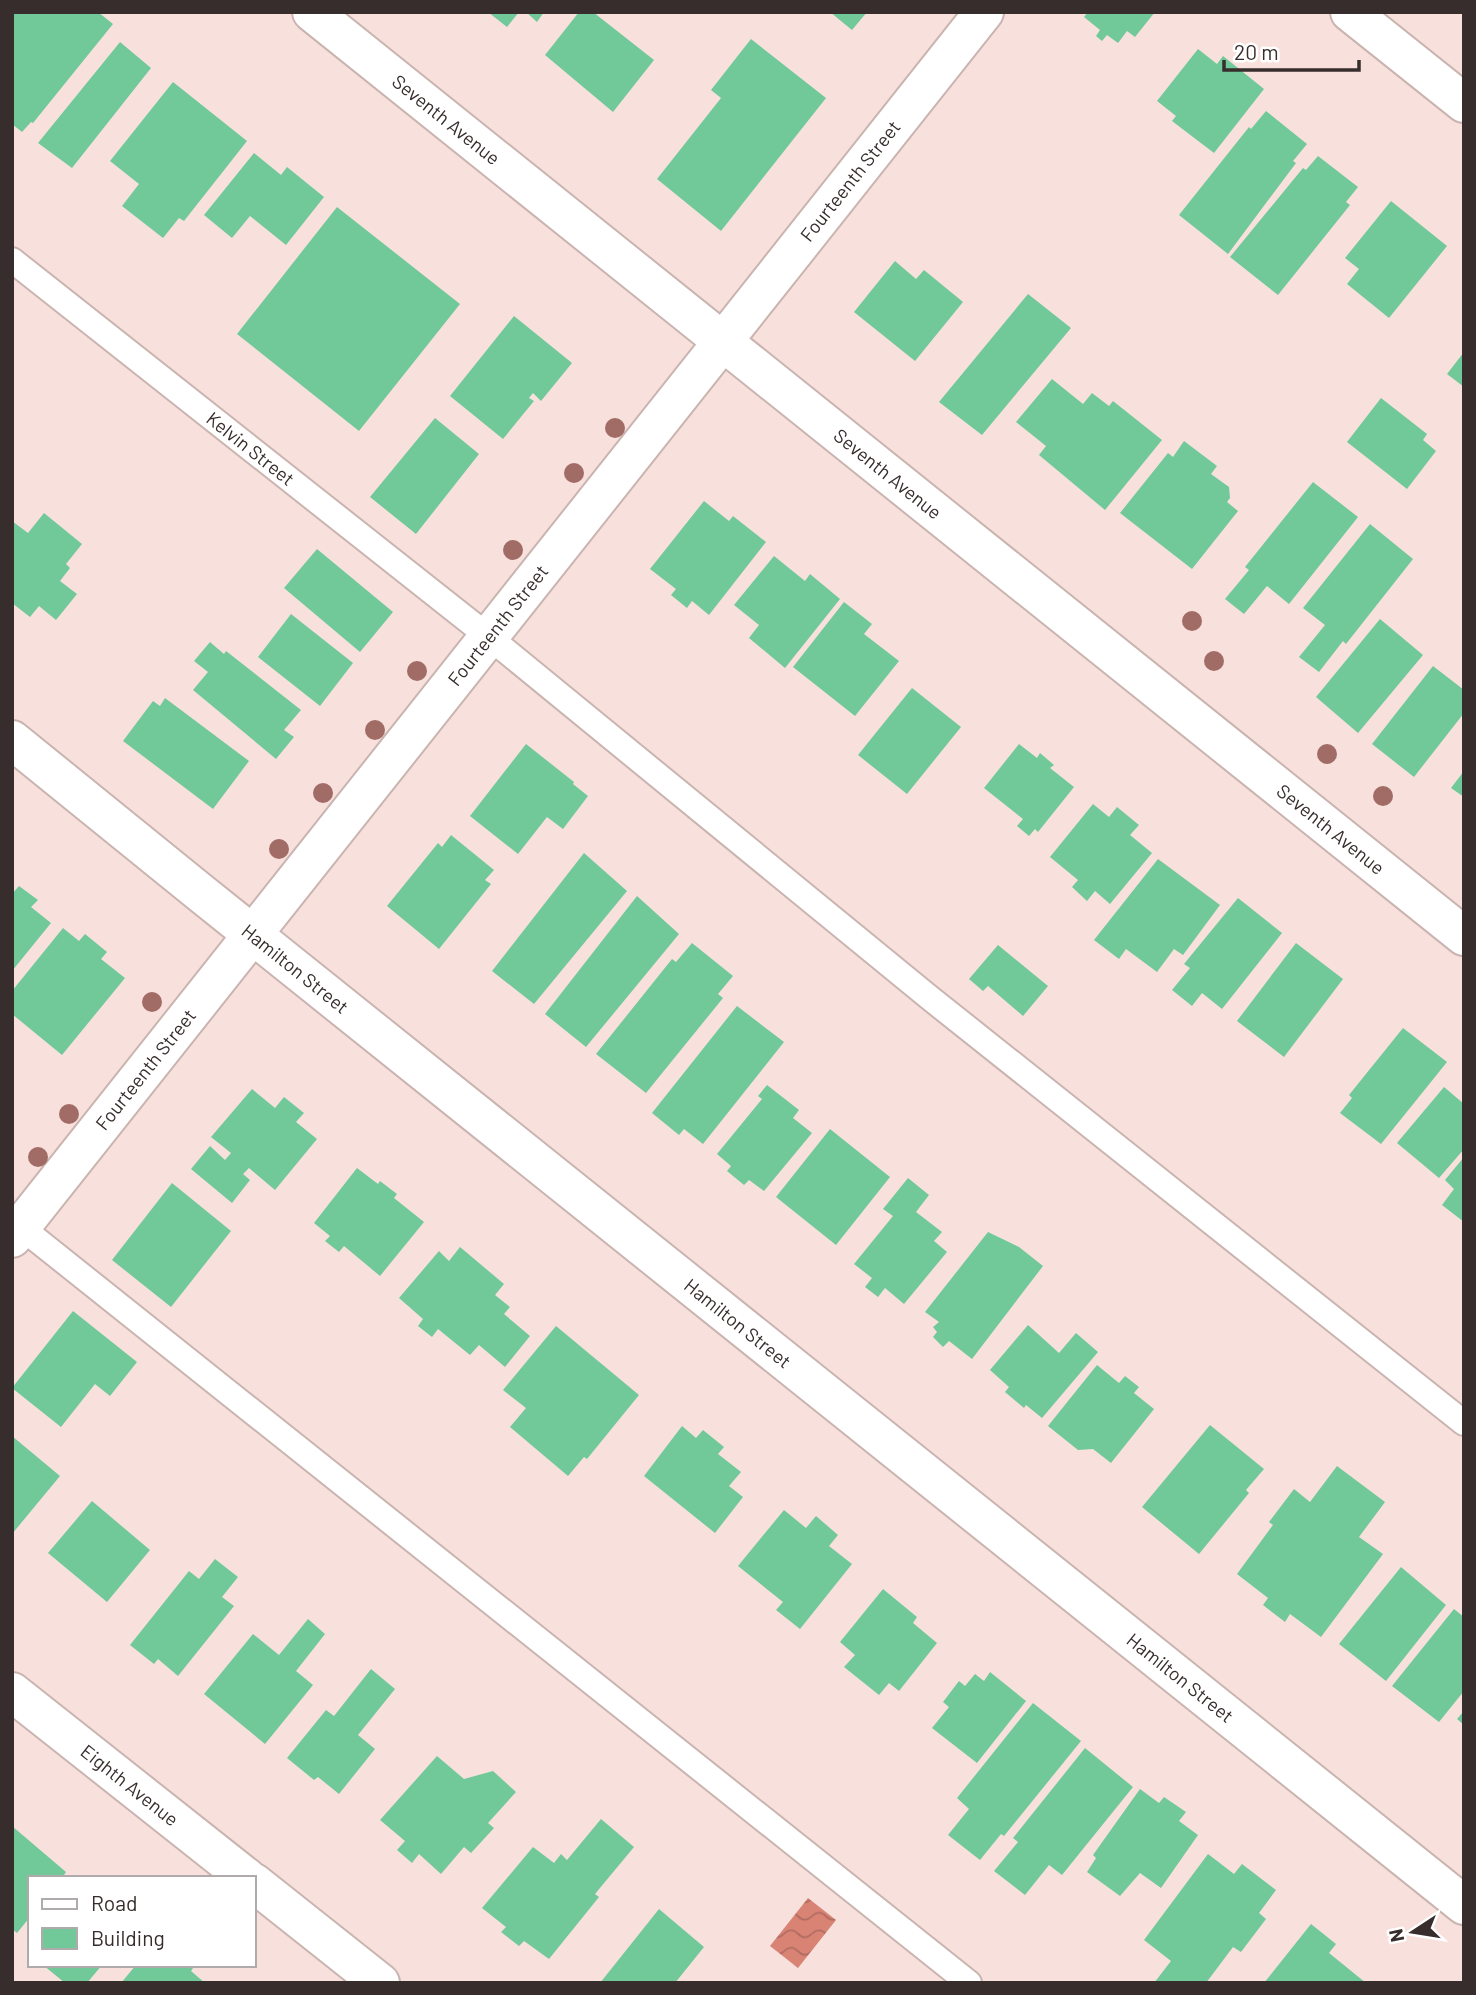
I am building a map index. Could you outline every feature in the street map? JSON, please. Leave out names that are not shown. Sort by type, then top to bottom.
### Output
[{"type":"street","name":"Seventh Avenue","points":[[312,12],[1464,936]]},
{"type":"street","name":"Fourteenth Street","points":[[15,1228],[253,934],[984,12]]},
{"type":"street","points":[[1350,12],[1464,103]]},
{"type":"street","name":"Hamilton Street","points":[[12,740],[1464,1905]]},
{"type":"street","name":"Eighth Avenue","points":[[12,1692],[244,1876]]},
{"type":"street","points":[[256,1885],[380,1983]]},
{"type":"lane","name":"Kelvin Street","points":[[12,260],[489,637],[930,998],[1464,1423]]},
{"type":"lane","points":[[15,1228],[969,1983]]},
{"type":"water","points":[[808,1898],[836,1920],[798,1968],[770,1946]]},
{"type":"building","points":[[12,12],[98,12],[113,24],[33,123],[22,132],[12,124]]},
{"type":"building","points":[[488,12],[519,12],[507,27]]},
{"type":"building","points":[[526,12],[544,12],[537,22]]},
{"type":"building","points":[[579,12],[593,12],[654,60],[613,112],[545,55]]},
{"type":"building","points":[[830,12],[867,12],[852,30]]},
{"type":"building","points":[[1088,12],[1155,12],[1135,37],[1127,31],[1118,43],[1107,35],[1102,41],[1096,36],[1100,30],[1084,17]]},
{"type":"building","points":[[751,39],[826,98],[721,231],[657,179],[721,98],[711,90]]},
{"type":"building","points":[[120,42],[151,68],[72,168],[38,143]]},
{"type":"building","points":[[1198,49],[1217,64],[1223,56],[1264,89],[1214,153],[1172,121],[1176,116],[1157,101]]},
{"type":"building","points":[[173,82],[247,141],[184,221],[179,218],[163,238],[122,206],[139,184],[110,161]]},
{"type":"building","points":[[1266,111],[1307,144],[1293,161],[1296,163],[1228,254],[1179,215],[1249,127],[1251,129]]},
{"type":"building","points":[[254,153],[281,175],[287,167],[324,197],[286,245],[250,216],[232,238],[204,215]]},
{"type":"building","points":[[1318,156],[1358,187],[1346,202],[1350,205],[1278,295],[1230,257],[1303,168],[1306,170]]},
{"type":"building","points":[[1391,201],[1447,246],[1389,318],[1347,284],[1359,269],[1345,258]]},
{"type":"building","points":[[337,207],[460,304],[359,431],[237,334]]},
{"type":"building","points":[[895,261],[916,279],[924,270],[963,302],[915,361],[854,312]]},
{"type":"building","points":[[1028,294],[1071,328],[982,435],[939,402]]},
{"type":"building","points":[[514,316],[572,363],[541,401],[533,393],[529,398],[534,401],[503,439],[450,396]]},
{"type":"building","points":[[1464,352],[1464,387],[1447,374]]},
{"type":"building","points":[[1052,379],[1083,404],[1092,393],[1109,406],[1113,401],[1162,440],[1105,510],[1039,455],[1046,446],[1016,422]]},
{"type":"building","points":[[1381,398],[1427,434],[1423,440],[1436,451],[1407,489],[1347,442]]},
{"type":"building","points":[[435,418],[479,454],[416,534],[370,497]]},
{"type":"building","points":[[1184,441],[1217,466],[1211,474],[1229,487],[1230,498],[1227,502],[1238,511],[1192,569],[1120,513],[1168,453],[1173,457]]},
{"type":"building","points":[[1313,482],[1358,517],[1289,604],[1267,586],[1244,614],[1225,599],[1249,570],[1245,567]]},
{"type":"building","points":[[704,501],[729,521],[733,516],[766,542],[709,615],[692,601],[687,608],[671,595],[676,589],[650,569]]},
{"type":"building","points":[[44,513],[82,544],[66,564],[70,568],[60,581],[77,594],[56,620],[39,606],[30,617],[12,603],[12,521],[28,533]]},
{"type":"building","points":[[1370,524],[1413,559],[1346,644],[1343,641],[1319,672],[1299,657],[1325,625],[1303,608]]},
{"type":"building","points":[[317,549],[393,612],[360,652],[284,588]]},
{"type":"building","points":[[774,556],[805,581],[810,574],[840,599],[785,668],[749,638],[759,625],[734,605]]},
{"type":"building","points":[[844,602],[872,624],[864,634],[899,661],[855,716],[793,667]]},
{"type":"building","points":[[291,614],[353,663],[320,706],[258,657]]},
{"type":"building","points":[[1380,619],[1423,655],[1358,733],[1316,697]]},
{"type":"building","points":[[210,642],[224,654],[226,651],[301,710],[284,730],[294,737],[276,759],[193,690],[208,672],[194,661]]},
{"type":"building","points":[[1433,666],[1464,690],[1464,713],[1414,777],[1372,744]]},
{"type":"building","points":[[912,688],[961,727],[907,794],[858,755]]},
{"type":"building","points":[[165,698],[249,761],[213,809],[123,741],[153,701],[160,706]]},
{"type":"building","points":[[526,744],[588,796],[563,829],[547,817],[518,854],[470,816]]},
{"type":"building","points":[[1019,744],[1037,758],[1040,753],[1054,765],[1050,768],[1074,787],[1038,832],[1035,829],[1029,836],[1017,826],[1023,819],[984,788]]},
{"type":"building","points":[[1464,771],[1464,797],[1451,788]]},
{"type":"building","points":[[1093,804],[1109,817],[1117,807],[1139,825],[1130,835],[1152,853],[1110,904],[1095,891],[1087,901],[1072,887],[1078,880],[1050,857]]},
{"type":"building","points":[[451,835],[494,870],[485,880],[491,884],[439,949],[387,906],[438,843],[442,847]]},
{"type":"building","points":[[584,853],[627,891],[534,1004],[492,971]]},
{"type":"building","points":[[1158,859],[1220,905],[1183,955],[1174,949],[1157,972],[1126,949],[1119,959],[1094,940]]},
{"type":"building","points":[[19,886],[38,900],[31,907],[51,923],[12,971],[12,894]]},
{"type":"building","points":[[637,896],[679,934],[586,1047],[545,1014]]},
{"type":"building","points":[[1238,898],[1282,933],[1222,1009],[1202,993],[1192,1006],[1172,990],[1190,968],[1184,964]]},
{"type":"building","points":[[63,928],[79,941],[85,934],[107,952],[101,959],[125,978],[62,1055],[12,1014],[12,991]]},
{"type":"building","points":[[692,943],[733,976],[718,994],[723,998],[646,1093],[596,1054],[672,959],[676,962]]},
{"type":"building","points":[[1296,943],[1343,979],[1284,1057],[1237,1021]]},
{"type":"building","points":[[998,945],[1048,986],[1023,1016],[988,986],[983,991],[969,979]]},
{"type":"building","points":[[737,1006],[784,1042],[703,1144],[684,1129],[679,1135],[652,1113]]},
{"type":"building","points":[[1403,1028],[1447,1062],[1381,1144],[1340,1113],[1352,1098],[1349,1095]]},
{"type":"building","points":[[767,1085],[799,1110],[793,1118],[812,1133],[764,1191],[749,1180],[744,1185],[727,1171],[731,1166],[717,1154],[762,1099],[758,1096]]},
{"type":"building","points":[[1444,1087],[1464,1104],[1464,1149],[1439,1178],[1397,1143]]},
{"type":"building","points":[[252,1089],[275,1108],[284,1097],[304,1113],[296,1122],[317,1139],[275,1190],[249,1168],[243,1174],[250,1180],[232,1203],[191,1169],[210,1146],[225,1160],[231,1153],[211,1137]]},
{"type":"building","points":[[830,1129],[890,1177],[836,1245],[776,1197]]},
{"type":"building","points":[[1464,1157],[1464,1222],[1442,1205],[1454,1189],[1445,1180]]},
{"type":"building","points":[[357,1168],[397,1194],[394,1198],[424,1222],[380,1276],[344,1246],[339,1252],[325,1241],[330,1236],[314,1223]]},
{"type":"building","points":[[908,1178],[929,1195],[916,1212],[942,1232],[934,1241],[947,1252],[904,1304],[885,1288],[878,1297],[865,1287],[872,1278],[854,1264],[893,1216],[883,1209]]},
{"type":"building","points":[[172,1183],[231,1231],[171,1307],[112,1260]]},
{"type":"building","points":[[988,1232],[1019,1247],[1043,1266],[972,1359],[949,1341],[943,1347],[933,1337],[937,1332],[933,1327],[939,1322],[925,1312]]},
{"type":"building","points":[[460,1247],[504,1284],[495,1295],[510,1307],[504,1314],[530,1336],[505,1367],[479,1345],[470,1355],[438,1329],[432,1337],[418,1326],[423,1319],[399,1298],[439,1251],[449,1261]]},
{"type":"building","points":[[73,1311],[137,1362],[110,1396],[95,1384],[61,1427],[12,1388]]},
{"type":"building","points":[[1028,1325],[1059,1353],[1076,1333],[1098,1352],[1042,1418],[1026,1405],[1024,1408],[1005,1392],[1009,1387],[990,1370]]},
{"type":"building","points":[[556,1326],[639,1395],[587,1459],[584,1457],[568,1476],[510,1427],[526,1408],[503,1390]]},
{"type":"building","points":[[1097,1365],[1119,1383],[1125,1376],[1139,1387],[1134,1393],[1154,1409],[1111,1463],[1093,1449],[1078,1450],[1048,1426]]},
{"type":"building","points":[[1210,1425],[1264,1469],[1246,1490],[1249,1493],[1199,1554],[1142,1507]]},
{"type":"building","points":[[682,1426],[696,1438],[703,1430],[724,1447],[718,1454],[741,1472],[729,1486],[743,1497],[715,1533],[644,1476]]},
{"type":"building","points":[[12,1436],[60,1476],[12,1534]]},
{"type":"building","points":[[1337,1466],[1385,1502],[1359,1537],[1383,1554],[1321,1637],[1290,1614],[1285,1622],[1263,1605],[1268,1598],[1237,1574],[1273,1525],[1269,1522],[1294,1489],[1310,1502]]},
{"type":"building","points":[[92,1501],[150,1550],[107,1602],[48,1553]]},
{"type":"building","points":[[784,1510],[806,1528],[816,1516],[838,1535],[829,1546],[852,1564],[800,1629],[776,1610],[783,1602],[738,1566]]},
{"type":"building","points":[[215,1559],[238,1577],[222,1597],[234,1606],[178,1676],[158,1659],[154,1664],[130,1645],[189,1571],[199,1579]]},
{"type":"building","points":[[1401,1567],[1446,1605],[1386,1681],[1339,1644]]},
{"type":"building","points":[[883,1589],[917,1617],[913,1623],[937,1643],[899,1691],[889,1683],[879,1695],[844,1667],[855,1655],[840,1642]]},
{"type":"building","points":[[1454,1609],[1464,1617],[1464,1691],[1439,1722],[1392,1686]]},
{"type":"building","points":[[308,1619],[325,1634],[296,1671],[313,1685],[265,1744],[204,1694],[253,1634],[279,1655]]},
{"type":"building","points":[[371,1669],[395,1689],[358,1735],[375,1749],[339,1794],[318,1777],[314,1780],[287,1758],[326,1710],[334,1716]]},
{"type":"building","points":[[990,1672],[1026,1701],[977,1763],[932,1728],[949,1707],[943,1702],[959,1681],[965,1686],[975,1674],[984,1681]]},
{"type":"building","points":[[1033,1703],[1081,1741],[1004,1836],[1001,1834],[980,1860],[948,1835],[969,1809],[957,1798]]},
{"type":"building","points":[[1464,1711],[1464,1725],[1457,1719]]},
{"type":"building","points":[[1085,1748],[1133,1787],[1062,1875],[1049,1865],[1025,1895],[994,1871],[1018,1842],[1013,1838]]},
{"type":"building","points":[[437,1756],[464,1779],[493,1771],[516,1792],[488,1823],[494,1828],[471,1853],[464,1847],[441,1874],[419,1854],[412,1863],[397,1850],[405,1841],[380,1820]]},
{"type":"building","points":[[1140,1789],[1159,1803],[1164,1797],[1186,1812],[1179,1821],[1198,1835],[1161,1888],[1140,1873],[1120,1896],[1087,1872],[1096,1858],[1093,1855]]},
{"type":"building","points":[[601,1819],[634,1847],[595,1894],[599,1897],[549,1959],[524,1941],[519,1946],[501,1932],[506,1927],[482,1908],[533,1847],[554,1863],[561,1854],[567,1860]]},
{"type":"building","points":[[12,1826],[66,1872],[63,1876],[28,1876],[28,1919],[17,1933],[12,1929]]},
{"type":"building","points":[[1208,1854],[1234,1874],[1242,1864],[1276,1890],[1259,1913],[1266,1919],[1241,1952],[1233,1947],[1206,1983],[1154,1983],[1171,1961],[1144,1940]]},
{"type":"building","points":[[659,1909],[704,1947],[675,1983],[600,1983]]},
{"type":"building","points":[[1311,1924],[1336,1944],[1329,1953],[1366,1983],[1264,1983]]},
{"type":"building","points":[[45,1967],[100,1967],[87,1983],[65,1983]]},
{"type":"building","points":[[134,1967],[194,1967],[191,1971],[205,1983],[121,1983]]}]
